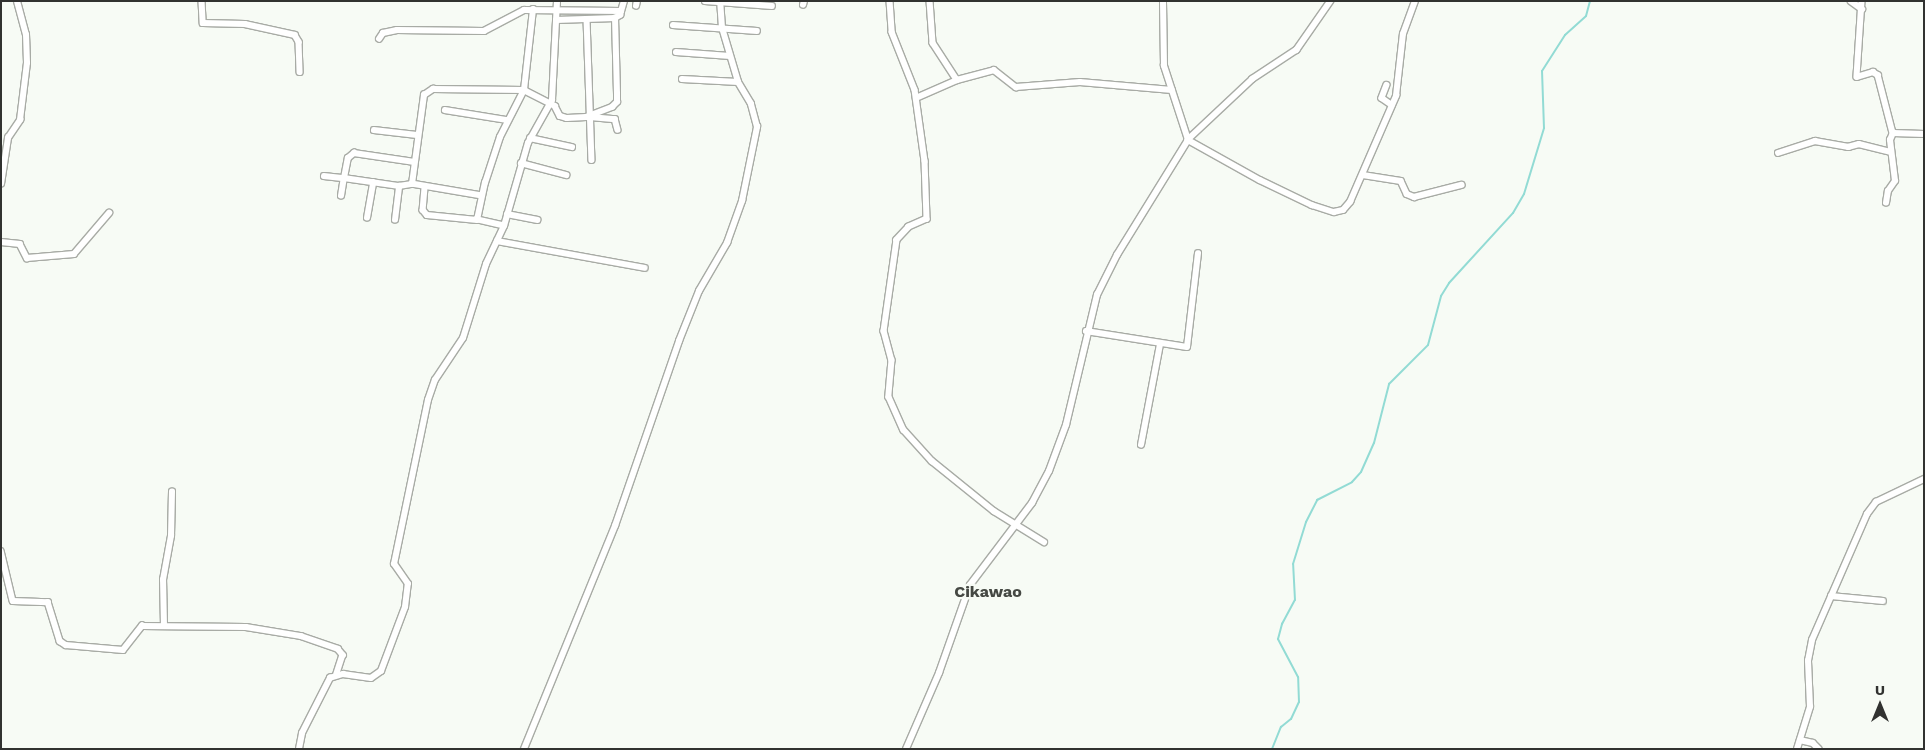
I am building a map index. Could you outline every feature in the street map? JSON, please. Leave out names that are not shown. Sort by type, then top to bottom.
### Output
[{"type":"street","points":[[1,184],[8,138],[19,123],[26,78],[27,39],[17,1]]},
{"type":"street","points":[[202,1],[203,22],[245,24],[295,35],[299,42],[300,72]]},
{"type":"street","points":[[337,674],[375,677],[381,671],[408,593],[406,580],[394,564],[428,400],[432,385],[463,338],[504,226],[521,163],[530,138],[550,105],[554,89],[557,1]]},
{"type":"street","points":[[556,20],[615,18],[621,12],[624,1]]},
{"type":"street","points":[[705,1],[772,6]]},
{"type":"street","points":[[890,1],[892,32],[910,73],[916,98],[925,161],[927,219],[904,232],[895,250],[884,331],[892,360],[889,397],[904,430],[932,461],[1016,525],[1044,542]]},
{"type":"street","points":[[930,1],[933,43],[956,80]]},
{"type":"street","points":[[1163,1],[1161,35],[1164,66],[1188,140],[1260,180],[1330,212],[1346,208],[1363,175],[1374,141],[1392,105],[1400,83],[1403,34],[1414,1]]},
{"type":"street","points":[[906,749],[939,673],[970,584],[1016,525],[1041,488],[1060,444],[1072,403],[1086,331],[1097,296],[1117,255],[1188,140],[1253,79],[1297,50],[1331,1]]},
{"type":"street","points":[[1852,1],[1862,9]]},
{"type":"street","points":[[1862,1],[1856,75],[1859,77],[1873,72],[1878,75],[1893,133],[1890,152],[1894,180],[1888,191],[1886,203]]},
{"type":"street","points":[[524,749],[615,526],[678,341],[698,291],[728,243],[742,201],[757,127],[751,104],[738,82],[730,56],[722,28],[720,2]]},
{"type":"street","points":[[478,220],[482,196],[507,120],[524,90],[533,10]]},
{"type":"street","points":[[379,39],[382,33],[397,30],[484,31],[515,12],[533,10],[621,12]]},
{"type":"street","points":[[590,116],[612,107],[617,102],[615,18]]},
{"type":"street","points":[[587,19],[592,160]]},
{"type":"street","points":[[673,25],[757,31]]},
{"type":"street","points":[[676,52],[730,56]]},
{"type":"street","points":[[916,98],[956,80],[994,70],[1016,87],[1080,82],[1172,90]]},
{"type":"street","points":[[682,79],[738,82]]},
{"type":"street","points":[[1387,85],[1382,98],[1392,105]]},
{"type":"street","points":[[412,184],[422,99],[433,90],[524,90],[550,105],[556,106],[562,118],[590,116],[615,119],[618,130]]},
{"type":"street","points":[[445,110],[507,120]]},
{"type":"street","points":[[374,130],[417,136]]},
{"type":"street","points":[[1893,133],[1924,134]]},
{"type":"street","points":[[530,138],[572,147]]},
{"type":"street","points":[[1778,153],[1815,141],[1846,146],[1859,144],[1890,152]]},
{"type":"street","points":[[341,196],[348,158],[354,153],[414,162]]},
{"type":"street","points":[[521,163],[566,175]]},
{"type":"street","points":[[1363,175],[1401,180],[1407,194],[1414,197],[1461,185]]},
{"type":"street","points":[[324,176],[399,186],[412,184],[425,188],[482,196]]},
{"type":"street","points":[[367,218],[374,183]]},
{"type":"street","points":[[395,220],[399,186]]},
{"type":"street","points":[[425,188],[425,214],[478,220],[504,226]]},
{"type":"street","points":[[1,242],[20,244],[29,259],[74,254],[109,213]]},
{"type":"street","points":[[507,214],[537,220]]},
{"type":"street","points":[[497,242],[645,268]]},
{"type":"street","points":[[1086,331],[1183,347],[1190,341],[1198,254]]},
{"type":"street","points":[[1141,444],[1160,344]]},
{"type":"street","points":[[1798,749],[1810,707],[1808,652],[1815,629],[1873,506],[1924,479]]},
{"type":"street","points":[[164,626],[163,580],[171,536],[172,492]]},
{"type":"street","points":[[1,551],[13,601],[48,602],[60,641],[66,645],[123,650],[140,626],[236,626],[310,639],[342,652],[337,674],[329,681],[302,733],[299,749]]},
{"type":"street","points":[[1831,596],[1883,601]]},
{"type":"street","points":[[1800,740],[1813,743],[1819,749]]},
{"type":"waterway","points":[[1272,749],[1281,727],[1291,719],[1299,702],[1298,677],[1278,639],[1282,624],[1295,600],[1293,564],[1306,522],[1317,500],[1352,482],[1361,472],[1374,443],[1389,384],[1428,345],[1441,296],[1449,283],[1513,213],[1524,194],[1544,128],[1542,71],[1565,35],[1586,16],[1590,1]]},
{"type":"district","name":"Cikawao","points":[[988,592]]}]
